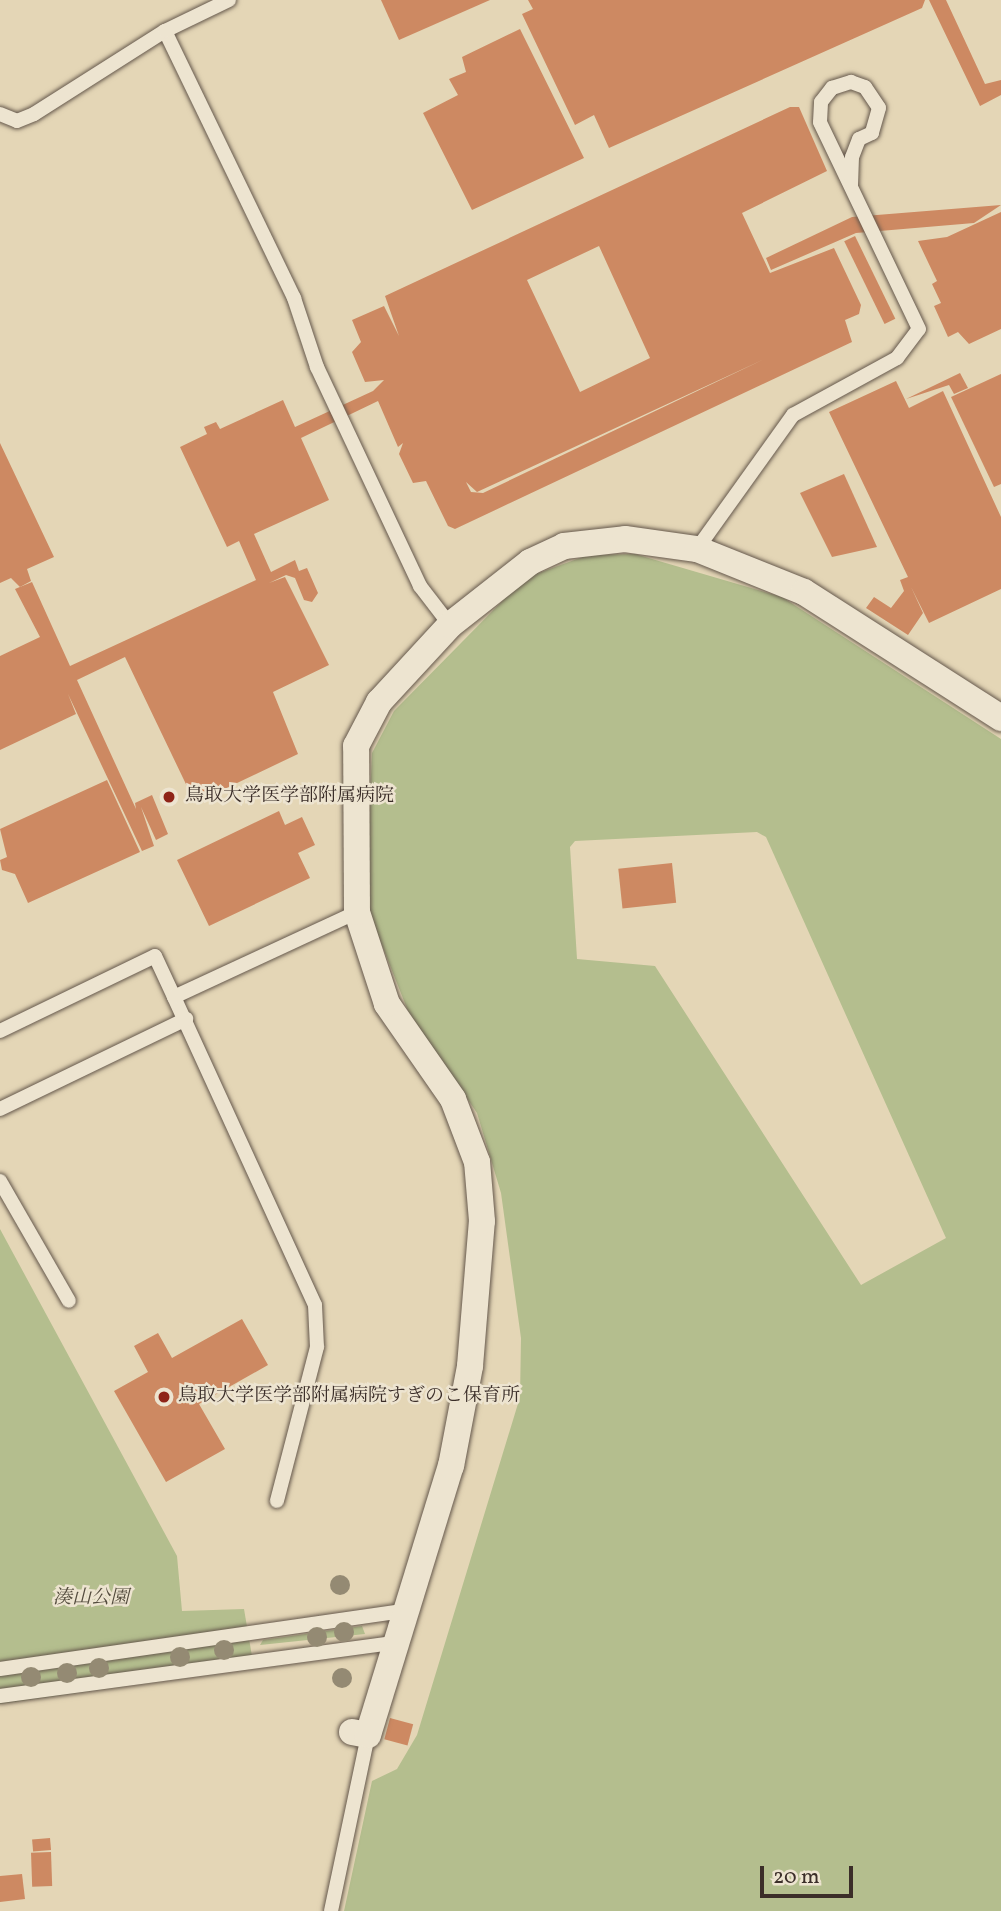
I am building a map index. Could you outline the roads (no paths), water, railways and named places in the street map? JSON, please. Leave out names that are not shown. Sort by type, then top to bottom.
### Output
[{"type":"street","points":[[360,1734],[451,1466],[470,1366],[482,1221],[477,1162],[453,1099],[387,1004],[357,912],[356,746],[379,702],[450,625],[530,562],[564,546],[625,539],[696,550],[804,592],[1001,718]]},
{"type":"lane","points":[[0,114],[17,121],[34,114],[165,32],[229,0]]},
{"type":"lane","points":[[165,32],[294,298],[317,367],[420,586],[450,625]]},
{"type":"lane","points":[[696,550],[793,415],[898,358],[919,329],[820,122],[821,102],[832,88],[851,82],[865,88],[879,108],[872,133],[859,139],[852,158],[851,186]]},
{"type":"lane","points":[[174,997],[357,912]]},
{"type":"lane","points":[[0,1031],[155,956],[315,1305],[317,1347],[277,1502]]},
{"type":"lane","points":[[0,1109],[186,1019]]},
{"type":"lane","points":[[0,1181],[69,1301]]},
{"type":"lane","points":[[0,1669],[401,1611]]},
{"type":"lane","points":[[0,1696],[391,1643]]},
{"type":"lane","points":[[331,1911],[360,1734]]},
{"type":"place","name":"鳥取大学医学部附属病院","points":[[169,797]]},
{"type":"place","name":"鳥取大学医学部附属病院すぎのこ保育所","points":[[164,1397]]},
{"type":"park label","name":"湊山公園","points":[[91,1599]]}]
